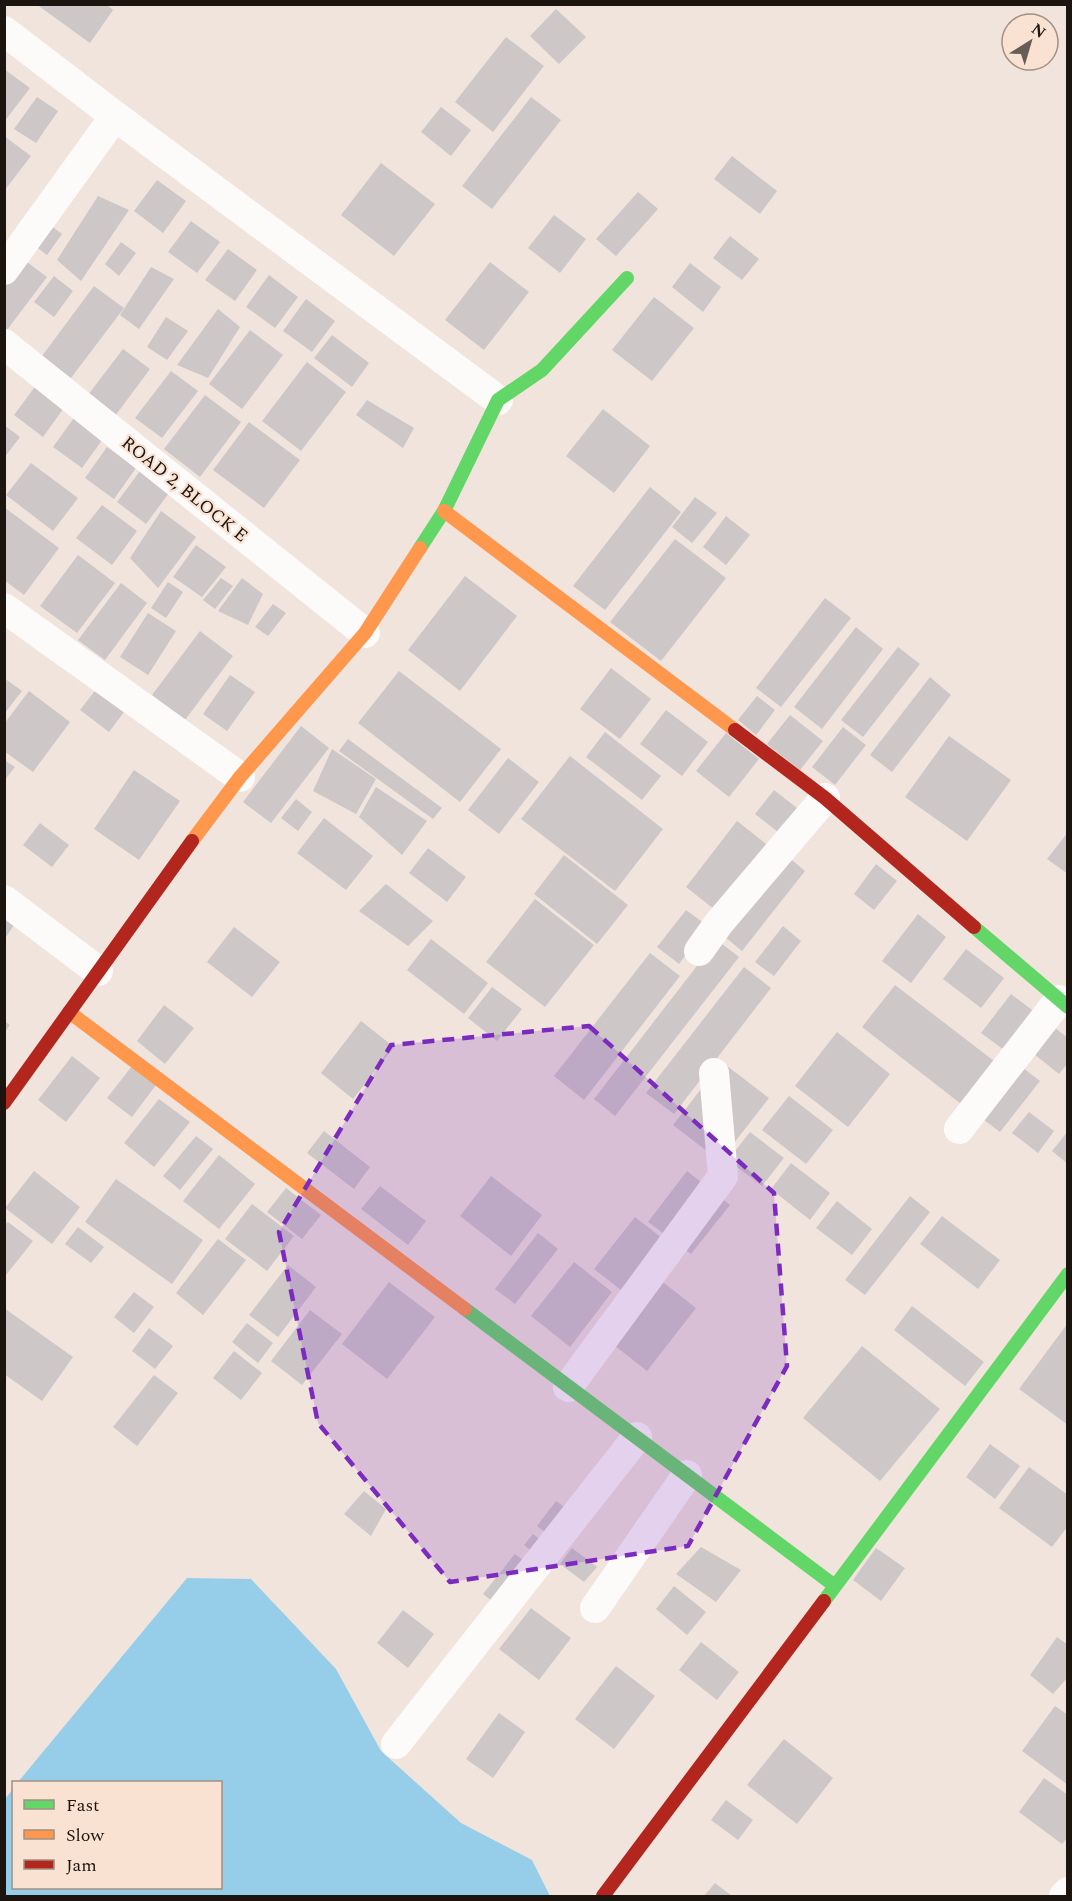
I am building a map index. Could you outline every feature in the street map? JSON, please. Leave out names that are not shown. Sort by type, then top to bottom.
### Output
[{"type":"street","points":[[4,30],[498,400]]},
{"type":"street","points":[[4,270],[116,116]]},
{"type":"street","points":[[4,1103],[173,865],[240,777],[365,633],[444,511],[498,400],[542,370],[627,278]]},
{"type":"street","name":"ROAD 2, BLOCK E","points":[[4,344],[365,633]]},
{"type":"street","points":[[444,511],[825,798],[1063,1004],[959,1129]]},
{"type":"street","points":[[4,608],[240,777]]},
{"type":"street","points":[[699,951],[719,923],[825,798]]},
{"type":"street","points":[[4,900],[98,970]]},
{"type":"street","points":[[69,1012],[835,1586]]},
{"type":"street","points":[[568,1387],[723,1176],[714,1073]]},
{"type":"street","points":[[603,1896],[1068,1274]]},
{"type":"street","points":[[396,1744],[636,1437]]},
{"type":"street","points":[[595,1608],[687,1475]]},
{"type":"street","points":[[1064,1896],[1068,1892]]},
{"type":"highlighted area","points":[[589,1026],[774,1193],[787,1366],[688,1546],[450,1582],[318,1423],[279,1232],[391,1045]]},
{"type":"water","points":[[187,1578],[251,1579],[336,1669],[381,1751],[461,1823],[532,1860],[550,1896],[5,1896],[5,1799],[12,1790],[12,1889],[222,1889],[222,1781],[19,1781]]},
{"type":"building","points":[[36,4],[106,4],[113,10],[90,43]]},
{"type":"building","points":[[556,9],[586,37],[559,64],[530,36]]},
{"type":"building","points":[[506,37],[544,66],[493,132],[455,102]]},
{"type":"building","points":[[4,69],[30,88],[4,122]]},
{"type":"building","points":[[37,97],[58,111],[36,143],[14,129]]},
{"type":"building","points":[[531,97],[561,120],[492,209],[462,186]]},
{"type":"building","points":[[441,107],[471,130],[451,156],[421,132]]},
{"type":"building","points":[[4,136],[31,156],[4,191]]},
{"type":"building","points":[[732,156],[777,191],[760,214],[714,179]]},
{"type":"building","points":[[381,163],[435,204],[394,256],[341,215]]},
{"type":"building","points":[[157,180],[186,201],[163,233],[134,211]]},
{"type":"building","points":[[638,192],[658,209],[616,256],[596,239]]},
{"type":"building","points":[[98,196],[129,210],[81,281],[57,260]]},
{"type":"building","points":[[554,215],[586,239],[560,273],[528,248]]},
{"type":"building","points":[[42,219],[62,234],[47,255],[27,240]]},
{"type":"building","points":[[191,221],[220,242],[197,273],[168,252]]},
{"type":"building","points":[[730,236],[759,259],[742,280],[713,258]]},
{"type":"building","points":[[121,242],[136,253],[119,276],[105,264]]},
{"type":"building","points":[[228,249],[257,270],[235,301],[205,280]]},
{"type":"building","points":[[23,259],[47,277],[7,330],[4,329],[4,283]]},
{"type":"building","points":[[490,262],[529,292],[484,350],[445,320]]},
{"type":"building","points":[[690,263],[721,287],[703,312],[672,287]]},
{"type":"building","points":[[151,267],[174,279],[139,329],[120,315]]},
{"type":"building","points":[[269,275],[298,297],[275,328],[246,307]]},
{"type":"building","points":[[54,276],[73,291],[54,317],[34,302]]},
{"type":"building","points":[[94,286],[124,308],[71,378],[42,356]]},
{"type":"building","points":[[654,297],[694,328],[652,381],[612,350]]},
{"type":"building","points":[[306,299],[335,321],[312,352],[283,331]]},
{"type":"building","points":[[218,309],[240,327],[208,378],[177,365]]},
{"type":"building","points":[[166,317],[188,331],[167,360],[147,347]]},
{"type":"building","points":[[250,330],[283,355],[242,409],[209,384]]},
{"type":"building","points":[[332,335],[369,363],[352,387],[314,358]]},
{"type":"building","points":[[123,349],[150,369],[115,416],[88,395]]},
{"type":"building","points":[[307,362],[346,392],[301,451],[262,421]]},
{"type":"building","points":[[171,371],[198,391],[162,438],[135,418]]},
{"type":"building","points":[[37,384],[66,405],[43,437],[14,415]]},
{"type":"building","points":[[205,395],[241,422],[200,477],[164,449]]},
{"type":"building","points":[[367,400],[414,428],[403,448],[356,415]]},
{"type":"building","points":[[603,409],[650,446],[614,493],[566,456]]},
{"type":"building","points":[[76,415],[105,436],[82,468],[53,447]]},
{"type":"building","points":[[249,422],[300,460],[264,508],[213,470]]},
{"type":"building","points":[[4,425],[20,437],[4,458]]},
{"type":"building","points":[[107,447],[136,468],[114,499],[85,478]]},
{"type":"building","points":[[31,463],[78,498],[53,531],[6,495]]},
{"type":"building","points":[[140,471],[169,493],[146,524],[117,502]]},
{"type":"building","points":[[650,487],[681,512],[605,610],[573,586]]},
{"type":"building","points":[[695,497],[717,513],[692,543],[672,527]]},
{"type":"building","points":[[102,505],[137,531],[112,565],[76,538]]},
{"type":"building","points":[[4,507],[59,548],[24,595],[4,580]]},
{"type":"building","points":[[161,511],[196,537],[158,588],[130,558]]},
{"type":"building","points":[[726,516],[750,535],[726,565],[703,547]]},
{"type":"building","points":[[675,539],[726,578],[661,661],[610,622]]},
{"type":"building","points":[[196,545],[226,567],[202,597],[173,577]]},
{"type":"building","points":[[78,555],[115,583],[77,633],[40,606]]},
{"type":"building","points":[[465,576],[517,616],[460,691],[408,650]]},
{"type":"building","points":[[221,578],[233,586],[215,609],[203,600]]},
{"type":"building","points":[[242,578],[263,594],[248,625],[218,611]]},
{"type":"building","points":[[168,582],[183,592],[166,618],[151,608]]},
{"type":"building","points":[[121,583],[147,603],[105,660],[78,640]]},
{"type":"building","points":[[825,598],[851,618],[781,707],[756,688]]},
{"type":"building","points":[[273,604],[286,613],[268,636],[255,627]]},
{"type":"building","points":[[148,613],[176,631],[148,675],[120,657]]},
{"type":"building","points":[[856,627],[883,649],[822,729],[794,707]]},
{"type":"building","points":[[200,631],[233,656],[185,720],[152,695]]},
{"type":"building","points":[[898,647],[920,664],[863,737],[841,720]]},
{"type":"building","points":[[611,668],[651,699],[620,739],[580,709]]},
{"type":"building","points":[[399,671],[501,749],[460,802],[358,723]]},
{"type":"building","points":[[230,675],[255,692],[227,731],[203,714]]},
{"type":"building","points":[[930,677],[951,695],[892,772],[870,755]]},
{"type":"building","points":[[4,678],[22,691],[4,714]]},
{"type":"building","points":[[98,687],[127,708],[109,732],[80,710]]},
{"type":"building","points":[[29,691],[70,722],[33,772],[4,751],[4,724]]},
{"type":"building","points":[[757,696],[775,710],[756,735],[738,720]]},
{"type":"building","points":[[666,710],[708,742],[682,776],[640,744]]},
{"type":"building","points":[[790,715],[823,741],[800,770],[767,744]]},
{"type":"building","points":[[301,726],[329,748],[271,823],[243,802]]},
{"type":"building","points":[[843,727],[866,745],[835,785],[812,767]]},
{"type":"building","points":[[605,732],[661,776],[642,800],[586,757]]},
{"type":"building","points":[[726,733],[759,759],[729,797],[696,771]]},
{"type":"building","points":[[949,736],[1011,780],[967,841],[905,797]]},
{"type":"building","points":[[348,739],[442,808],[433,819],[339,751]]},
{"type":"building","points":[[332,749],[376,779],[356,814],[313,791]]},
{"type":"building","points":[[570,756],[663,829],[615,891],[521,819]]},
{"type":"building","points":[[508,758],[539,782],[499,834],[468,810]]},
{"type":"building","points":[[4,760],[15,767],[4,781]]},
{"type":"building","points":[[134,770],[180,801],[139,860],[94,829]]},
{"type":"building","points":[[376,787],[427,821],[402,855],[359,817]]},
{"type":"building","points":[[774,790],[802,812],[783,836],[755,814]]},
{"type":"building","points":[[296,799],[312,812],[298,831],[281,818]]},
{"type":"building","points":[[324,818],[373,856],[346,890],[297,853]]},
{"type":"building","points":[[737,821],[770,847],[719,913],[686,887]]},
{"type":"building","points":[[40,823],[69,845],[52,867],[23,845]]},
{"type":"building","points":[[1068,832],[1068,874],[1047,859]]},
{"type":"building","points":[[428,848],[466,877],[447,902],[409,873]]},
{"type":"building","points":[[781,851],[805,871],[742,951],[719,932]]},
{"type":"building","points":[[564,855],[628,905],[597,944],[534,894]]},
{"type":"building","points":[[876,864],[897,881],[874,910],[854,894]]},
{"type":"building","points":[[386,884],[433,921],[408,946],[359,911]]},
{"type":"building","points":[[4,898],[22,913],[4,940]]},
{"type":"building","points":[[535,899],[594,945],[545,1007],[486,962]]},
{"type":"building","points":[[686,910],[708,926],[679,964],[657,947]]},
{"type":"building","points":[[918,914],[946,937],[911,983],[882,961]]},
{"type":"building","points":[[783,926],[801,941],[774,976],[755,962]]},
{"type":"building","points":[[234,927],[280,962],[252,997],[207,962]]},
{"type":"building","points":[[431,939],[488,983],[464,1014],[407,970]]},
{"type":"building","points":[[717,940],[739,957],[615,1116],[594,1099]]},
{"type":"building","points":[[966,949],[1004,978],[981,1008],[943,979]]},
{"type":"building","points":[[650,953],[680,976],[584,1100],[554,1076]]},
{"type":"building","points":[[744,967],[771,988],[674,1114],[646,1093]]},
{"type":"building","points":[[895,985],[998,1064],[965,1107],[862,1027]]},
{"type":"building","points":[[492,987],[522,1009],[497,1041],[468,1018]]},
{"type":"building","points":[[1011,994],[1040,1016],[1011,1055],[981,1033]]},
{"type":"building","points":[[164,1005],[194,1028],[165,1064],[137,1041]]},
{"type":"building","points":[[4,1021],[10,1025],[4,1033]]},
{"type":"building","points":[[361,1021],[394,1047],[353,1099],[321,1073]]},
{"type":"building","points":[[1055,1028],[1068,1038],[1068,1063],[1059,1074],[1034,1054]]},
{"type":"building","points":[[837,1032],[890,1074],[848,1127],[795,1086]]},
{"type":"building","points":[[72,1056],[100,1078],[66,1122],[38,1100]]},
{"type":"building","points":[[1014,1061],[1040,1081],[1000,1132],[975,1113]]},
{"type":"building","points":[[722,1062],[769,1098],[720,1161],[673,1125]]},
{"type":"building","points":[[132,1066],[156,1085],[132,1117],[107,1098]]},
{"type":"building","points":[[789,1096],[833,1130],[806,1164],[762,1130]]},
{"type":"building","points":[[159,1099],[190,1122],[154,1167],[124,1143]]},
{"type":"building","points":[[1029,1112],[1054,1131],[1038,1153],[1012,1133]]},
{"type":"building","points":[[324,1131],[370,1167],[354,1189],[307,1153]]},
{"type":"building","points":[[1068,1131],[1068,1164],[1052,1151]]},
{"type":"building","points":[[750,1132],[784,1158],[762,1186],[728,1160]]},
{"type":"building","points":[[196,1136],[213,1149],[180,1190],[163,1176]]},
{"type":"building","points":[[219,1155],[255,1184],[219,1229],[183,1201]]},
{"type":"building","points":[[791,1163],[830,1193],[810,1220],[771,1189]]},
{"type":"building","points":[[34,1171],[80,1207],[52,1244],[5,1208]]},
{"type":"building","points":[[687,1171],[730,1205],[691,1254],[648,1222]]},
{"type":"building","points":[[491,1176],[542,1215],[511,1256],[460,1216]]},
{"type":"building","points":[[116,1179],[203,1240],[172,1284],[85,1222]]},
{"type":"building","points":[[380,1186],[426,1221],[408,1245],[361,1209]]},
{"type":"building","points":[[286,1188],[321,1215],[302,1239],[267,1212]]},
{"type":"building","points":[[910,1196],[930,1212],[865,1295],[845,1280]]},
{"type":"building","points":[[837,1201],[872,1229],[852,1255],[816,1228]]},
{"type":"building","points":[[252,1204],[294,1236],[267,1271],[225,1239]]},
{"type":"building","points":[[942,1216],[1000,1260],[978,1289],[920,1244]]},
{"type":"building","points":[[635,1217],[662,1238],[621,1290],[594,1269]]},
{"type":"building","points":[[8,1222],[33,1241],[6,1275],[4,1274],[4,1226]]},
{"type":"building","points":[[78,1227],[104,1247],[91,1263],[65,1244]]},
{"type":"building","points":[[538,1233],[558,1249],[515,1304],[495,1289]]},
{"type":"building","points":[[218,1239],[246,1260],[203,1315],[176,1293]]},
{"type":"building","points":[[574,1262],[612,1292],[570,1347],[531,1316]]},
{"type":"building","points":[[288,1265],[316,1287],[278,1337],[249,1315]]},
{"type":"building","points":[[659,1279],[696,1308],[647,1371],[610,1342]]},
{"type":"building","points":[[389,1282],[435,1317],[387,1379],[342,1344]]},
{"type":"building","points":[[134,1292],[154,1307],[134,1333],[114,1317]]},
{"type":"building","points":[[912,1306],[984,1362],[965,1386],[894,1330]]},
{"type":"building","points":[[4,1308],[73,1357],[42,1401],[4,1374]]},
{"type":"building","points":[[310,1310],[342,1334],[302,1385],[271,1361]]},
{"type":"building","points":[[247,1323],[273,1343],[258,1363],[232,1342]]},
{"type":"building","points":[[1068,1323],[1068,1425],[1019,1389]]},
{"type":"building","points":[[149,1328],[173,1346],[155,1369],[132,1351]]},
{"type":"building","points":[[862,1346],[940,1409],[880,1481],[803,1418]]},
{"type":"building","points":[[234,1351],[262,1373],[241,1400],[213,1378]]},
{"type":"building","points":[[154,1375],[178,1393],[137,1446],[113,1427]]},
{"type":"building","points":[[990,1444],[1020,1466],[995,1499],[966,1477]]},
{"type":"building","points":[[1029,1467],[1068,1495],[1068,1526],[1052,1547],[999,1508]]},
{"type":"building","points":[[364,1491],[386,1509],[371,1536],[344,1514]]},
{"type":"building","points":[[556,1501],[575,1515],[555,1540],[537,1526]]},
{"type":"building","points":[[533,1534],[553,1549],[544,1561],[524,1545]]},
{"type":"building","points":[[701,1547],[741,1570],[716,1602],[676,1574]]},
{"type":"building","points":[[572,1548],[597,1567],[584,1582],[560,1564]]},
{"type":"building","points":[[876,1548],[905,1568],[881,1601],[853,1580]]},
{"type":"building","points":[[515,1554],[542,1574],[510,1615],[483,1594]]},
{"type":"building","points":[[674,1586],[706,1612],[687,1635],[656,1609]]},
{"type":"building","points":[[531,1608],[571,1638],[539,1680],[499,1649]]},
{"type":"building","points":[[403,1610],[434,1634],[408,1668],[377,1643]]},
{"type":"building","points":[[1057,1637],[1068,1645],[1068,1677],[1053,1694],[1030,1675]]},
{"type":"building","points":[[701,1642],[739,1672],[717,1700],[679,1670]]},
{"type":"building","points":[[616,1666],[655,1696],[614,1749],[575,1719]]},
{"type":"building","points":[[1055,1706],[1068,1715],[1068,1785],[1022,1751]]},
{"type":"building","points":[[499,1713],[525,1732],[493,1778],[466,1759]]},
{"type":"building","points":[[784,1739],[833,1778],[797,1824],[747,1785]]},
{"type":"building","points":[[1044,1778],[1068,1795],[1068,1837],[1062,1844],[1019,1812]]},
{"type":"building","points":[[726,1800],[753,1820],[738,1840],[711,1820]]},
{"type":"building","points":[[715,1883],[732,1896],[704,1896]]},
{"type":"traffic: fast","points":[[420,548],[444,511],[498,400],[542,370],[627,278]]},
{"type":"traffic: fast","points":[[974,927],[1068,1007]]},
{"type":"traffic: fast","points":[[824,1601],[1068,1274]]},
{"type":"traffic: fast","points":[[465,1309],[835,1586]]},
{"type":"traffic: slow","points":[[444,511],[735,730]]},
{"type":"traffic: slow","points":[[192,841],[240,777],[365,633],[420,548]]},
{"type":"traffic: slow","points":[[69,1012],[465,1309]]},
{"type":"traffic: jam","points":[[735,730],[825,798],[974,927]]},
{"type":"traffic: jam","points":[[4,1103],[192,841]]},
{"type":"traffic: jam","points":[[603,1896],[824,1601]]}]
